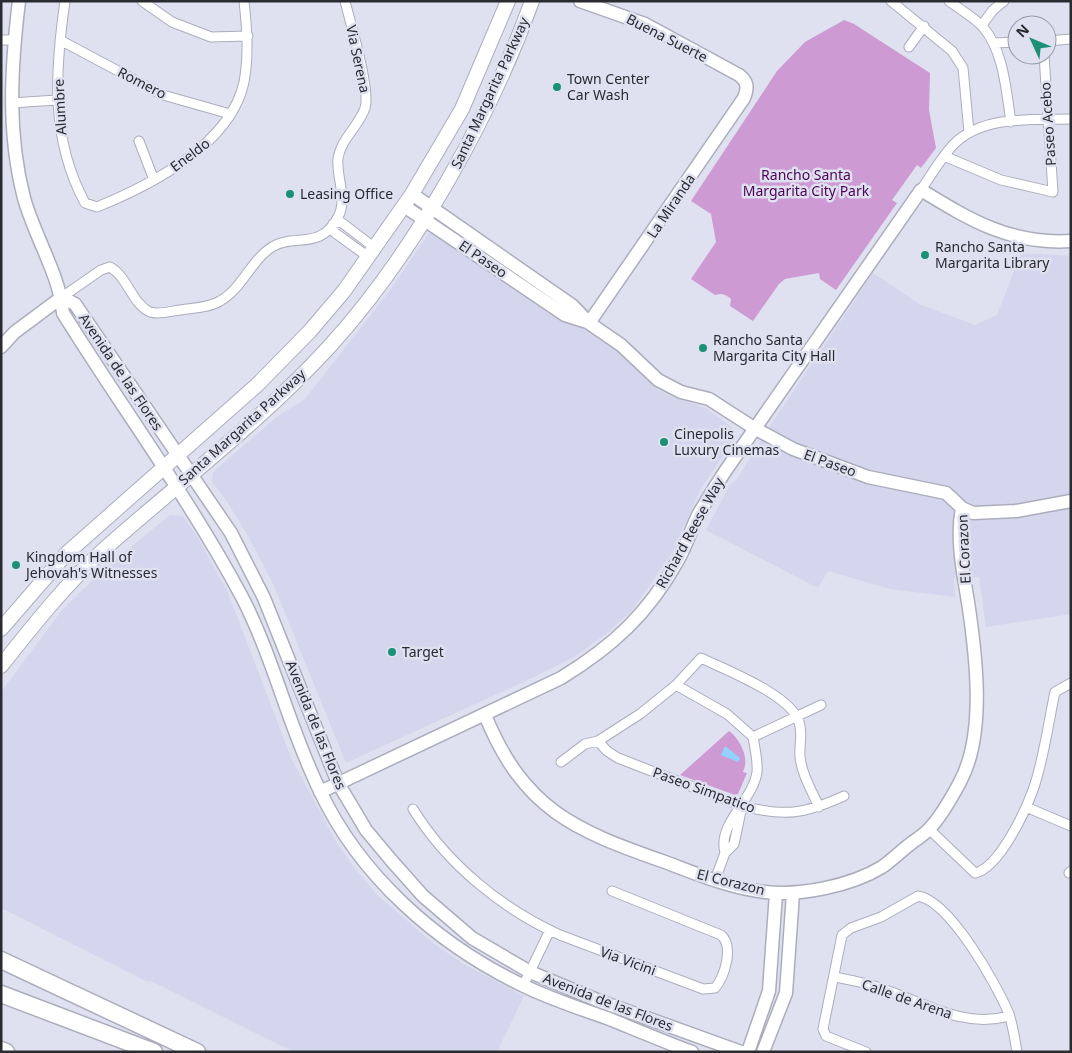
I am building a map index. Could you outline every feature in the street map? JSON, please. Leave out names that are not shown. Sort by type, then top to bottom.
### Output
[{"type":"highway","points":[[1,960],[197,1052]]},
{"type":"highway","points":[[1,994],[154,1052]]},
{"type":"highway","points":[[1,1050],[6,1052]]},
{"type":"main road","name":"Santa Margarita Parkway","points":[[1,629],[66,554],[257,385],[310,332],[344,291],[412,194],[462,109],[508,1]]},
{"type":"main road","name":"Santa Margarita Parkway","points":[[1,666],[58,596],[110,544],[265,410],[328,348],[366,302],[427,213],[463,153],[516,41],[532,1]]},
{"type":"street","name":"Avenida de las Flores","points":[[19,1],[8,40],[14,147],[24,198],[36,235],[62,297],[63,312],[211,541],[243,600],[320,792],[349,842],[375,875],[411,910],[461,949],[523,986],[692,1052]]},
{"type":"street","name":"Alumbre","points":[[65,1],[60,40],[57,100],[65,159],[84,203],[90,206]]},
{"type":"street","points":[[142,1],[172,22],[211,37],[248,36]]},
{"type":"street","name":"Eneldo","points":[[90,206],[97,207],[154,180],[211,140],[230,114],[244,83],[248,36],[244,1]]},
{"type":"street","name":"Via Serena","points":[[333,224],[341,208],[339,153],[362,116],[367,100],[345,1]]},
{"type":"street","name":"Buena Suerte","points":[[580,1],[645,24],[739,75],[746,80],[747,85]]},
{"type":"street","points":[[891,1],[924,26],[952,51],[963,68],[969,132]]},
{"type":"street","points":[[949,1],[982,25],[995,43],[1004,78],[1011,122]]},
{"type":"street","points":[[982,25],[993,10],[1004,1]]},
{"type":"street","points":[[909,47],[924,26]]},
{"type":"street","points":[[1057,40],[1071,39]]},
{"type":"street","name":"Romero","points":[[60,40],[163,95],[230,114]]},
{"type":"street","points":[[995,43],[1007,42]]},
{"type":"street","name":"Paseo Acebo","points":[[944,156],[1001,180],[1053,192],[1044,65]]},
{"type":"street","name":"La Miranda","points":[[589,323],[718,138],[744,98],[747,85]]},
{"type":"street","points":[[12,103],[57,100]]},
{"type":"street","points":[[1065,241],[1021,238],[982,224],[921,190],[944,156],[969,132],[992,124],[1071,119]]},
{"type":"street","points":[[139,141],[154,180]]},
{"type":"street","name":"Richard Reese Way","points":[[320,792],[561,678],[594,658],[620,636],[644,609],[670,573],[707,500],[754,428],[921,190]]},
{"type":"street","name":"El Paseo","points":[[412,194],[427,213],[565,315],[589,323],[621,345],[658,380],[669,387],[710,399],[754,428],[793,450],[868,477],[946,494],[962,508],[973,513],[1016,511],[1071,500]]},
{"type":"street","name":"El Paseo","points":[[404,206],[427,213]]},
{"type":"street","points":[[1,347],[22,326],[101,270],[110,267],[117,271],[143,306],[151,312],[164,313],[214,304],[228,295],[272,247],[282,243],[312,239],[326,232],[333,224],[341,222],[370,245],[372,253]]},
{"type":"street","name":"Avenida de las Flores","points":[[62,297],[75,304],[231,533],[264,598],[338,784],[366,830],[423,896],[472,938],[530,972],[597,1000],[741,1052]]},
{"type":"street","name":"El Corazon","points":[[485,715],[501,750],[529,790],[548,809],[573,825],[614,843],[715,880],[776,893],[792,893],[831,887],[881,867],[929,829],[961,781],[972,747],[977,711],[970,617],[963,571],[960,519],[962,508]]},
{"type":"street","points":[[561,762],[585,744],[598,741],[640,714],[676,685],[701,658],[781,700],[794,710],[801,731],[801,768],[819,807]]},
{"type":"street","points":[[929,829],[965,866],[975,873],[982,872],[1002,849],[1026,807],[1034,788],[1055,692],[1071,683]]},
{"type":"street","points":[[676,685],[736,720],[753,737],[757,771],[742,806],[734,844],[725,853],[715,880]]},
{"type":"street","points":[[753,737],[821,705]]},
{"type":"street","name":"Paseo Simpatico","points":[[598,741],[607,751],[618,758],[742,806],[760,810],[793,812],[819,807],[844,796]]},
{"type":"street","points":[[1026,807],[1071,826]]},
{"type":"street","name":"Via Vicini","points":[[413,809],[438,842],[476,881],[511,907],[550,930],[703,989],[715,988],[720,982],[728,948],[726,940],[721,935],[612,891]]},
{"type":"street","points":[[748,1052],[769,991],[776,893]]},
{"type":"street","points":[[763,1052],[786,993],[792,893]]},
{"type":"street","points":[[866,1052],[826,1036],[823,1029],[835,977],[839,940],[847,930],[881,917],[918,896],[930,900],[960,931],[995,986],[1009,1016],[1017,1052]]},
{"type":"street","points":[[523,986],[550,930]]},
{"type":"street","name":"Calle de Arena","points":[[835,977],[879,987],[947,1015],[975,1020],[993,1020],[1009,1016]]},
{"type":"shaded area","points":[[440,232],[637,363],[657,389],[671,397],[706,408],[734,429],[735,438],[700,490],[673,551],[632,610],[606,634],[574,657],[534,677],[346,763],[274,586],[248,536],[226,500],[212,482],[213,472],[278,416],[305,399],[388,293],[429,233]]},
{"type":"shaded area","points":[[1021,253],[1071,256],[1071,614],[986,627],[979,577],[954,578],[955,597],[890,589],[828,571],[818,588],[706,530],[730,485],[737,479],[776,417],[873,273],[919,304],[975,325],[997,315]]},
{"type":"shaded area","points":[[170,515],[183,516],[198,538],[228,593],[292,760],[337,843],[353,866],[378,896],[433,943],[462,963],[524,996],[497,1052],[294,1052],[151,981],[148,982],[1,908],[1,692],[62,610],[105,568]]},
{"type":"green space","name":"Rancho Santa Margarita City Park","points":[[844,20],[854,24],[930,73],[929,110],[936,148],[921,168],[917,165],[892,200],[897,203],[836,290],[820,279],[819,273],[785,279],[779,284],[753,321],[730,306],[731,299],[727,296],[722,294],[715,295],[691,279],[716,242],[711,214],[691,201],[777,71],[805,42]]},
{"type":"green space","points":[[729,731],[737,739],[745,755],[743,772],[747,773],[738,794],[735,795],[680,775]]},
{"type":"water","points":[[725,746],[740,758],[738,762],[721,755]]},
{"type":"place","name":"Town Center Car Wash","points":[[557,87]]},
{"type":"place","name":"Leasing Office","points":[[290,194]]},
{"type":"place","name":"Rancho Santa Margarita Library","points":[[925,255]]},
{"type":"place","name":"Rancho Santa Margarita City Hall","points":[[703,348]]},
{"type":"place","name":"Cinepolis Luxury Cinemas","points":[[664,442]]},
{"type":"place","name":"Kingdom Hall of Jehovah's Witnesses","points":[[16,565]]},
{"type":"place","name":"Target","points":[[392,652]]}]
